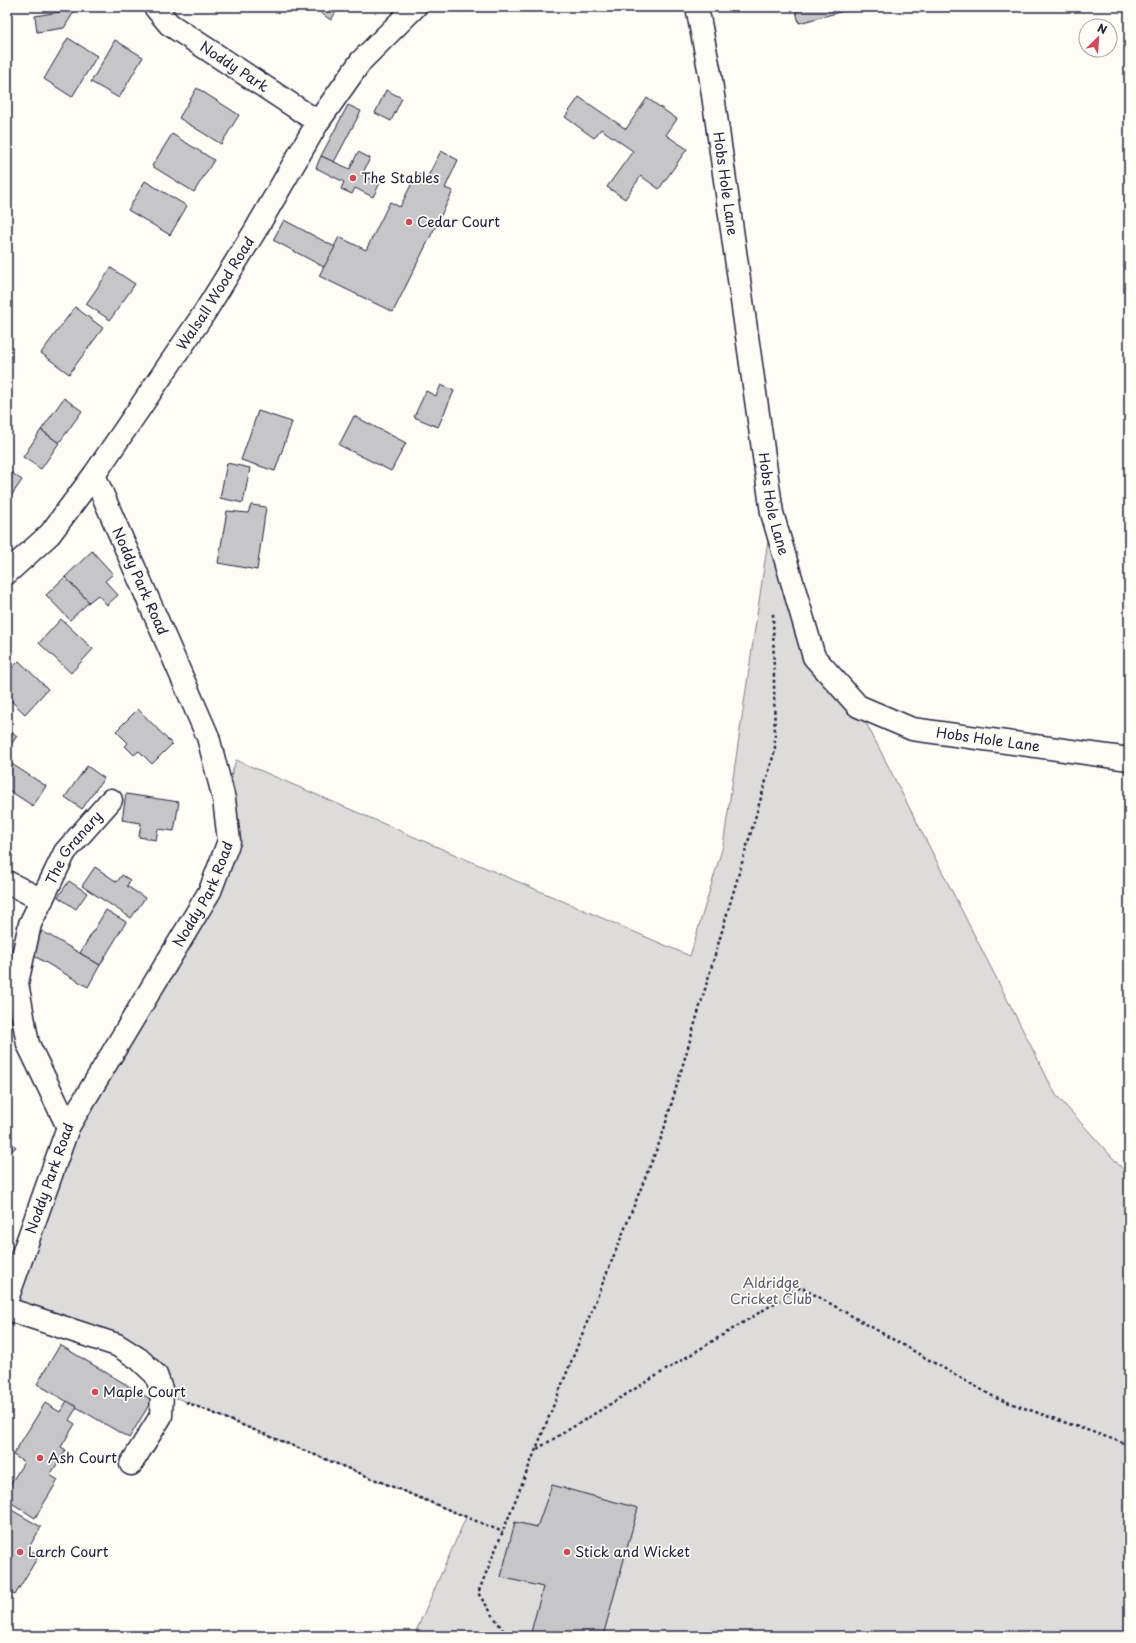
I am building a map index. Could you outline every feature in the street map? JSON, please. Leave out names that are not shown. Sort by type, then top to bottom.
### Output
[{"type":"street","name":"Noddy Park","points":[[155,7],[169,24],[318,122]]},
{"type":"street","name":"Walsall Wood Road","points":[[7,573],[50,534],[94,475],[203,314],[255,231],[318,122],[361,60],[415,7]]},
{"type":"street","name":"Hobs Hole Lane","points":[[697,7],[710,74],[772,513],[814,657],[858,706],[912,729],[1129,759]]},
{"type":"street","name":"Noddy Park Road","points":[[7,1299],[68,1127],[210,891],[229,841],[224,799],[208,737],[94,475]]},
{"type":"street","name":"The Granary","points":[[68,1127],[28,1044],[12,978],[30,924],[65,852],[111,800]]},
{"type":"street","name":"The Granary","points":[[7,882],[42,900]]},
{"type":"street","points":[[7,1309],[116,1345],[139,1359],[156,1375],[162,1392],[161,1416],[131,1464]]},
{"type":"path","points":[[507,1636],[478,1593],[537,1450],[662,1136],[775,750],[773,608]]},
{"type":"path","points":[[537,1450],[802,1287],[996,1398],[1129,1445]]},
{"type":"path","points":[[162,1392],[503,1532]]},
{"type":"green space","name":"Aldridge Cricket Club","points":[[772,513],[814,657],[858,707],[1056,1095],[1129,1176],[1129,1636],[414,1636],[466,1517],[162,1392],[139,1359],[7,1309],[68,1127],[210,891],[224,799],[236,760],[690,956],[723,846]]},
{"type":"building","points":[[52,7],[77,7],[64,28],[37,32],[35,16],[60,12]]},
{"type":"building","points":[[312,7],[339,7],[331,20]]},
{"type":"building","points":[[795,7],[855,7],[855,8],[799,23]]},
{"type":"building","points":[[68,38],[97,56],[72,97],[44,79]]},
{"type":"building","points":[[115,40],[143,57],[119,98],[91,82]]},
{"type":"building","points":[[197,88],[239,115],[221,144],[179,118]]},
{"type":"building","points":[[386,90],[402,98],[391,121],[375,113]]},
{"type":"building","points":[[579,97],[626,129],[647,98],[677,119],[666,135],[687,149],[659,189],[641,176],[625,199],[607,187],[633,151],[601,129],[594,138],[565,117]]},
{"type":"building","points":[[348,105],[361,111],[334,162],[321,156]]},
{"type":"building","points":[[172,134],[214,160],[194,192],[152,166]]},
{"type":"building","name":"Cedar Court","points":[[441,151],[458,160],[445,188],[453,191],[393,312],[319,276],[339,237],[366,250],[390,202],[400,207],[417,173],[427,178]]},
{"type":"building","name":"The Stables","points":[[358,152],[370,158],[362,175],[380,183],[373,197],[355,188],[352,194],[341,189],[344,182],[316,168],[321,156],[350,169]]},
{"type":"building","points":[[145,181],[187,206],[170,235],[128,210]]},
{"type":"building","points":[[284,220],[335,247],[324,267],[273,240]]},
{"type":"building","points":[[111,268],[135,284],[110,320],[86,304]]},
{"type":"building","points":[[75,307],[103,328],[69,374],[41,353]]},
{"type":"building","points":[[441,385],[454,391],[438,427],[414,417],[426,391],[436,396]]},
{"type":"building","points":[[64,398],[82,411],[59,443],[41,430]]},
{"type":"building","points":[[258,411],[292,422],[275,471],[241,460]]},
{"type":"building","points":[[354,416],[406,443],[391,471],[339,445]]},
{"type":"building","points":[[41,430],[59,443],[41,469],[23,457]]},
{"type":"building","points":[[227,463],[250,468],[243,503],[220,498]]},
{"type":"building","points":[[7,470],[22,480],[7,502]]},
{"type":"building","points":[[251,505],[266,507],[257,570],[218,563],[227,511],[248,513]]},
{"type":"building","points":[[92,551],[113,574],[105,581],[118,595],[107,605],[98,595],[89,602],[65,577]]},
{"type":"building","points":[[65,577],[89,602],[70,620],[46,595]]},
{"type":"building","points":[[61,619],[93,649],[71,673],[39,643]]},
{"type":"building","points":[[19,661],[48,689],[25,714],[7,697],[7,673]]},
{"type":"building","points":[[138,709],[172,744],[152,764],[139,751],[134,755],[125,746],[128,743],[116,731]]},
{"type":"building","points":[[7,729],[17,736],[10,746],[7,746]]},
{"type":"building","points":[[7,761],[46,786],[33,806],[7,789]]},
{"type":"building","points":[[87,766],[104,778],[82,809],[65,797]]},
{"type":"building","points":[[126,794],[179,802],[174,831],[158,829],[156,840],[139,837],[141,823],[122,820]]},
{"type":"building","points":[[95,867],[117,882],[122,875],[130,880],[127,886],[145,898],[131,918],[82,886]]},
{"type":"building","points":[[69,881],[87,893],[76,909],[58,897]]},
{"type":"building","points":[[106,910],[126,922],[100,965],[80,953]]},
{"type":"building","points":[[42,931],[100,965],[88,987],[29,953]]},
{"type":"building","points":[[7,1138],[16,1147],[7,1155]]},
{"type":"building","name":"Maple Court","points":[[60,1345],[152,1400],[129,1438],[37,1384]]},
{"type":"building","name":"Ash Court","points":[[67,1401],[77,1407],[69,1420],[75,1424],[61,1447],[66,1450],[50,1475],[58,1480],[35,1518],[7,1500],[7,1490],[24,1462],[13,1455],[45,1403],[60,1412]]},
{"type":"building","name":"Stick and Wicket","points":[[552,1485],[638,1508],[603,1636],[530,1636],[543,1587],[501,1577],[515,1522],[537,1527]]},
{"type":"building","name":"Larch Court","points":[[8,1508],[41,1527],[28,1549],[39,1555],[15,1595],[7,1591]]},
{"type":"place","name":"The Stables","points":[[353,178]]},
{"type":"place","name":"Cedar Court","points":[[409,222]]},
{"type":"place","name":"Maple Court","points":[[95,1392]]},
{"type":"place","name":"Ash Court","points":[[40,1458]]},
{"type":"place","name":"Larch Court","points":[[20,1552]]},
{"type":"place","name":"Stick and Wicket","points":[[567,1552]]}]
